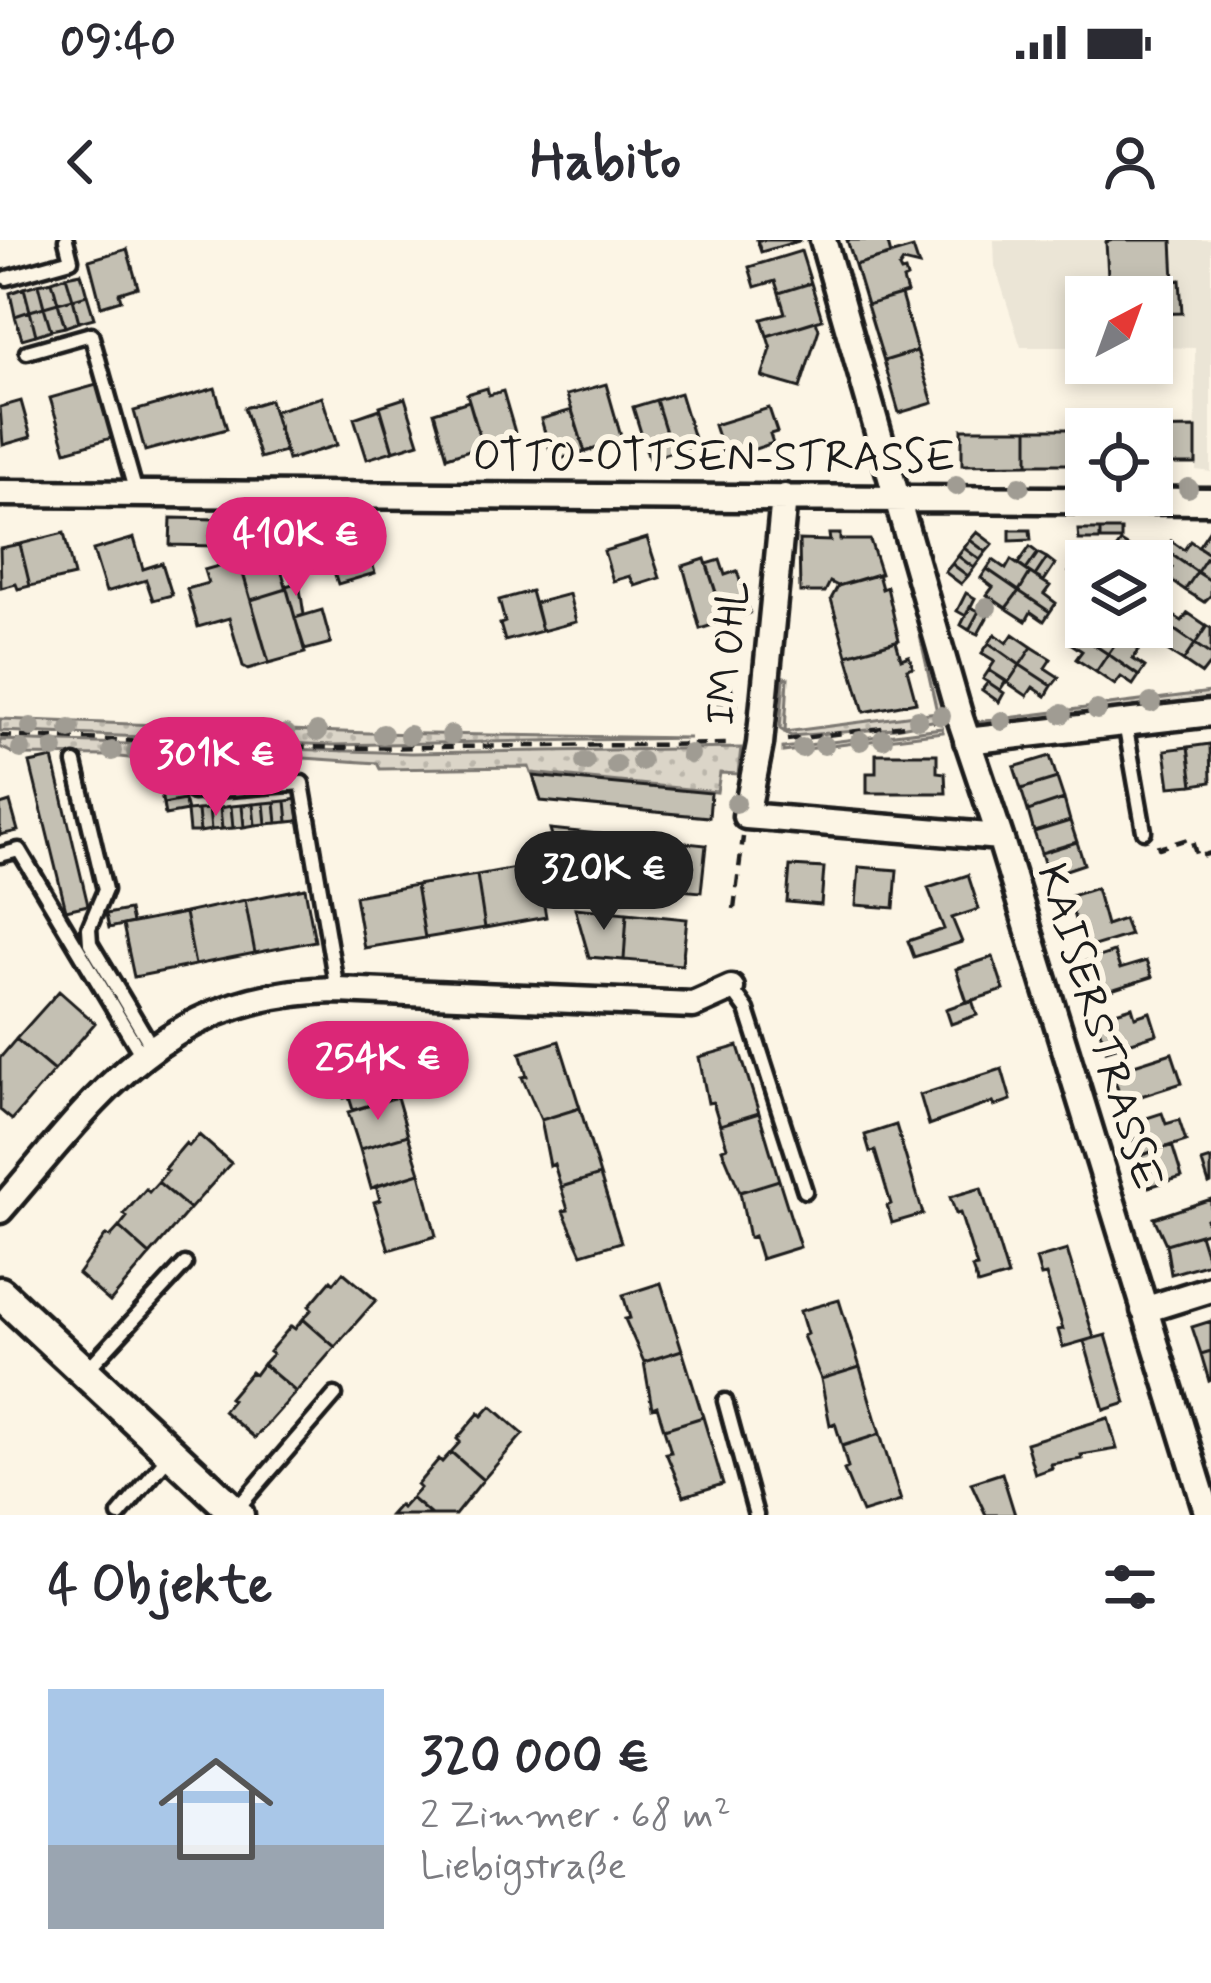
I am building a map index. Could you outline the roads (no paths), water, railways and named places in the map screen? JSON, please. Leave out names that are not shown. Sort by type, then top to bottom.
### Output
[{"type":"street","points":[[823,240],[898,498]]},
{"type":"street","name":"OTTO-OTTSEN-STRASSE","points":[[0,493],[1211,502]]},
{"type":"street","name":"IM OHL","points":[[745,824],[760,744],[784,496]]},
{"type":"street","name":"KAISERSTRASSE","points":[[898,498],[963,729],[1208,1515]]},
{"type":"street","points":[[963,729],[1211,713]]},
{"type":"street","name":"KAISERSTRASSE","points":[[745,824],[1000,837]]},
{"type":"street","points":[[0,1210],[112,1080],[184,1026],[229,1006],[292,991],[337,990],[693,1005],[731,988]]},
{"type":"street","points":[[1144,1310],[1211,1289]]},
{"type":"street","points":[[0,1293],[236,1513]]},
{"type":"lane","points":[[8,278],[71,260],[66,240]]},
{"type":"lane","points":[[27,352],[91,334],[137,494]]},
{"type":"lane","points":[[1125,722],[1144,831]]},
{"type":"lane","points":[[75,763],[105,890],[89,928],[90,943],[147,1050]]},
{"type":"lane","points":[[193,792],[302,783],[337,990]]},
{"type":"lane","points":[[0,855],[20,850],[147,1050]]},
{"type":"lane","points":[[731,988],[747,1010],[805,1190]]},
{"type":"lane","points":[[84,1373],[185,1264]]},
{"type":"lane","points":[[236,1513],[335,1395]]},
{"type":"lane","points":[[725,1401],[756,1515]]},
{"type":"lane","points":[[119,1515],[170,1454]]}]
